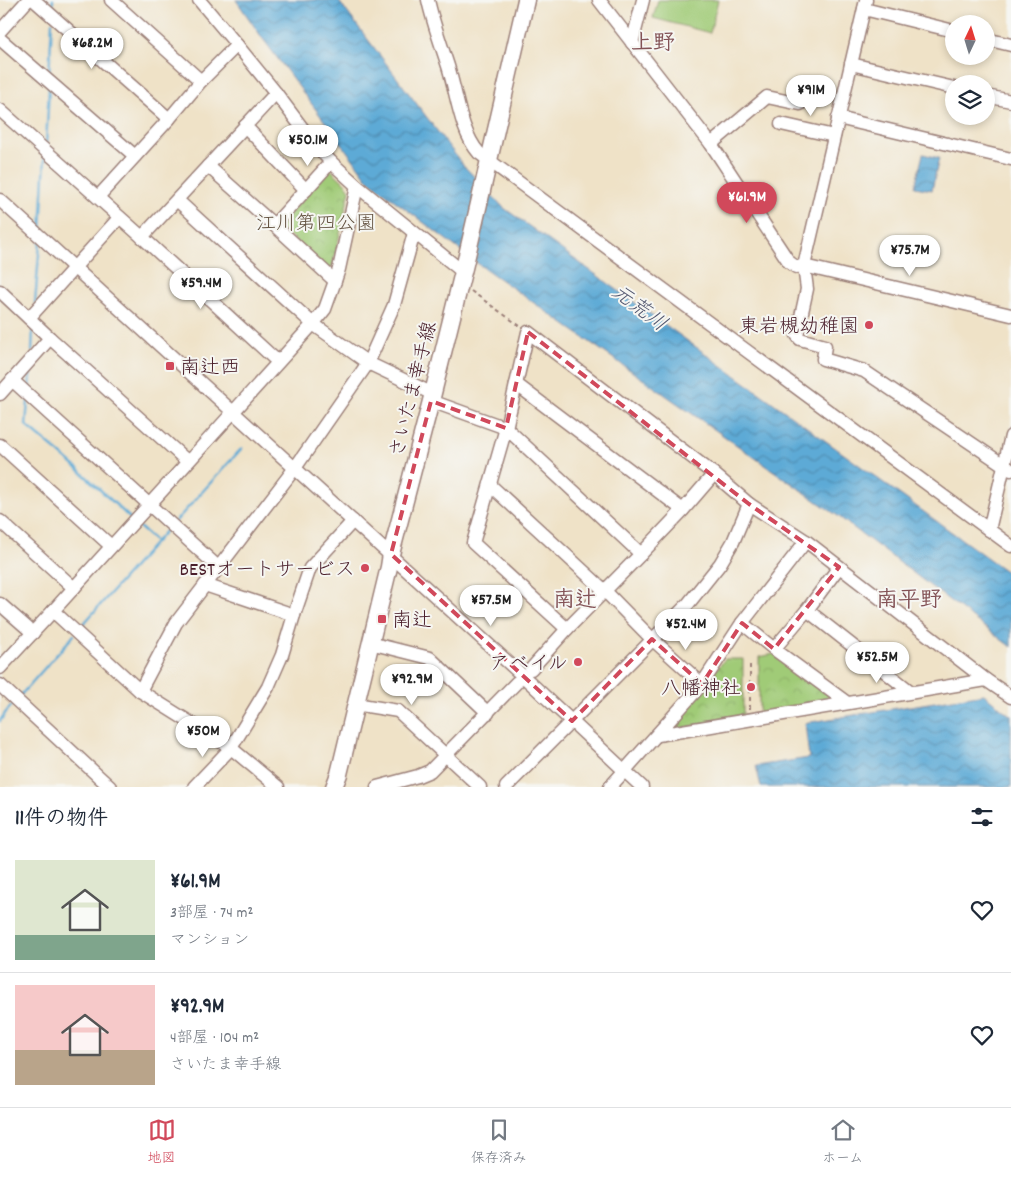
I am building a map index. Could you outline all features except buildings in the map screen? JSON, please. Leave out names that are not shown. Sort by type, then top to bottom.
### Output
[{"type":"main road","name":"さいたま幸手線","points":[[334,787],[339,774],[391,554],[463,273],[526,0]]},
{"type":"street","points":[[0,31],[28,0]]},
{"type":"street","points":[[34,0],[169,119]]},
{"type":"street","points":[[111,0],[201,82]]},
{"type":"street","points":[[198,0],[237,45],[312,141],[331,162],[357,186],[463,273]]},
{"type":"street","points":[[428,0],[449,67],[465,130],[473,146],[488,162],[1011,546]]},
{"type":"street","points":[[598,0],[711,144],[789,262],[796,267],[804,266],[1011,315]]},
{"type":"street","points":[[632,43],[643,0]]},
{"type":"street","points":[[945,28],[865,5],[804,266],[807,289],[797,335],[800,340],[825,346],[823,359],[864,371],[1008,468]]},
{"type":"street","points":[[0,39],[135,156]]},
{"type":"street","points":[[995,41],[1011,45]]},
{"type":"street","points":[[98,197],[201,82],[237,45]]},
{"type":"street","points":[[851,64],[945,86]]},
{"type":"street","points":[[142,237],[276,93]]},
{"type":"street","points":[[711,144],[767,96],[800,104]]},
{"type":"street","points":[[995,98],[1011,101]]},
{"type":"street","points":[[0,110],[278,362]]},
{"type":"street","points":[[838,118],[1011,159]]},
{"type":"street","points":[[781,124],[834,136]]},
{"type":"street","points":[[245,126],[306,190]]},
{"type":"street","points":[[274,225],[331,162]]},
{"type":"street","points":[[208,166],[335,281]]},
{"type":"street","points":[[0,668],[325,309],[335,281],[357,186]]},
{"type":"street","points":[[0,200],[352,521],[391,554],[642,787]]},
{"type":"street","points":[[177,200],[313,324],[368,363],[432,398],[506,428],[641,554]]},
{"type":"street","points":[[29,318],[119,218]]},
{"type":"street","points":[[140,691],[176,624],[295,468],[368,363],[394,305],[414,233]]},
{"type":"street","points":[[2,298],[29,318],[188,461]]},
{"type":"street","points":[[566,629],[473,543],[506,428],[528,332],[714,474],[749,504],[806,541],[986,680],[1011,697]]},
{"type":"street","points":[[0,394],[50,338]]},
{"type":"street","points":[[12,380],[219,568]]},
{"type":"street","points":[[516,384],[683,510]]},
{"type":"street","points":[[989,530],[1008,468],[1011,436]]},
{"type":"street","points":[[0,445],[111,546]]},
{"type":"street","points":[[531,669],[566,629],[683,510],[714,474]]},
{"type":"street","points":[[490,485],[702,684]]},
{"type":"street","points":[[506,787],[688,604],[720,564],[733,542],[749,504]]},
{"type":"street","points":[[0,521],[74,588]]},
{"type":"street","points":[[194,787],[231,748],[268,687],[282,655],[310,568],[352,521]]},
{"type":"street","points":[[610,787],[702,684],[742,623],[806,541]]},
{"type":"street","points":[[774,648],[807,610],[839,567]]},
{"type":"street","points":[[206,585],[294,614]]},
{"type":"street","points":[[0,604],[33,633]]},
{"type":"street","points":[[807,610],[912,692]]},
{"type":"street","points":[[53,611],[140,691],[231,748],[278,787]]},
{"type":"street","points":[[742,623],[846,702]]},
{"type":"street","points":[[370,643],[430,658],[488,713]]},
{"type":"street","points":[[658,735],[986,680]]},
{"type":"street","points":[[377,787],[430,771],[518,682]]},
{"type":"street","points":[[0,685],[110,787]]},
{"type":"street","points":[[355,704],[398,711],[480,787]]},
{"type":"path","points":[[463,273],[528,332]]},
{"type":"path","points":[[750,661],[750,719]]},
{"type":"highlighted area","points":[[528,332],[749,504],[839,567],[774,649],[742,623],[702,684],[652,639],[572,721],[391,554],[431,401],[506,428]]},
{"type":"green space","points":[[658,0],[718,0],[710,33],[653,18]]},
{"type":"green space","name":"江川第四公園","points":[[330,169],[350,190],[332,268],[328,270],[282,229],[281,222]]},
{"type":"green space","points":[[774,654],[831,697],[830,703],[759,715],[759,657]]},
{"type":"green space","points":[[725,659],[743,659],[743,717],[675,729],[672,723]]},
{"type":"water","name":"元荒川","points":[[236,0],[338,0],[463,165],[504,208],[1011,575],[1011,647],[838,516],[477,263],[370,182]]},
{"type":"water","points":[[923,154],[939,158],[932,190],[915,187]]},
{"type":"water","points":[[984,694],[1011,716],[1011,787],[761,787],[756,766],[809,758],[805,723]]},
{"type":"waterway","points":[[52,9],[53,0]]},
{"type":"waterway","points":[[49,76],[52,22]]},
{"type":"waterway","points":[[46,146],[49,87]]},
{"type":"waterway","points":[[41,231],[45,157]]},
{"type":"waterway","points":[[35,303],[40,242]]},
{"type":"waterway","points":[[32,351],[33,329]]},
{"type":"waterway","points":[[29,388],[31,366]]},
{"type":"waterway","points":[[28,401],[26,425],[77,468],[131,519]]},
{"type":"waterway","points":[[174,523],[242,448]]},
{"type":"waterway","points":[[137,525],[156,542]]},
{"type":"waterway","points":[[79,629],[168,528]]},
{"type":"waterway","points":[[19,697],[74,635]]},
{"type":"waterway","points":[[0,721],[14,703]]},
{"type":"place","name":"東岩槻幼稚園","points":[[869,325]]},
{"type":"place","name":"南辻西","points":[[170,366]]},
{"type":"place","name":"BESTオートサービス","points":[[365,568]]},
{"type":"place","name":"南辻","points":[[382,619]]},
{"type":"place","name":"アベイル","points":[[578,662]]},
{"type":"place","name":"八幡神社","points":[[751,687]]},
{"type":"district","name":"上野","points":[[653,41]]},
{"type":"district","name":"南辻","points":[[575,598]]},
{"type":"district","name":"南平野","points":[[909,598]]}]
